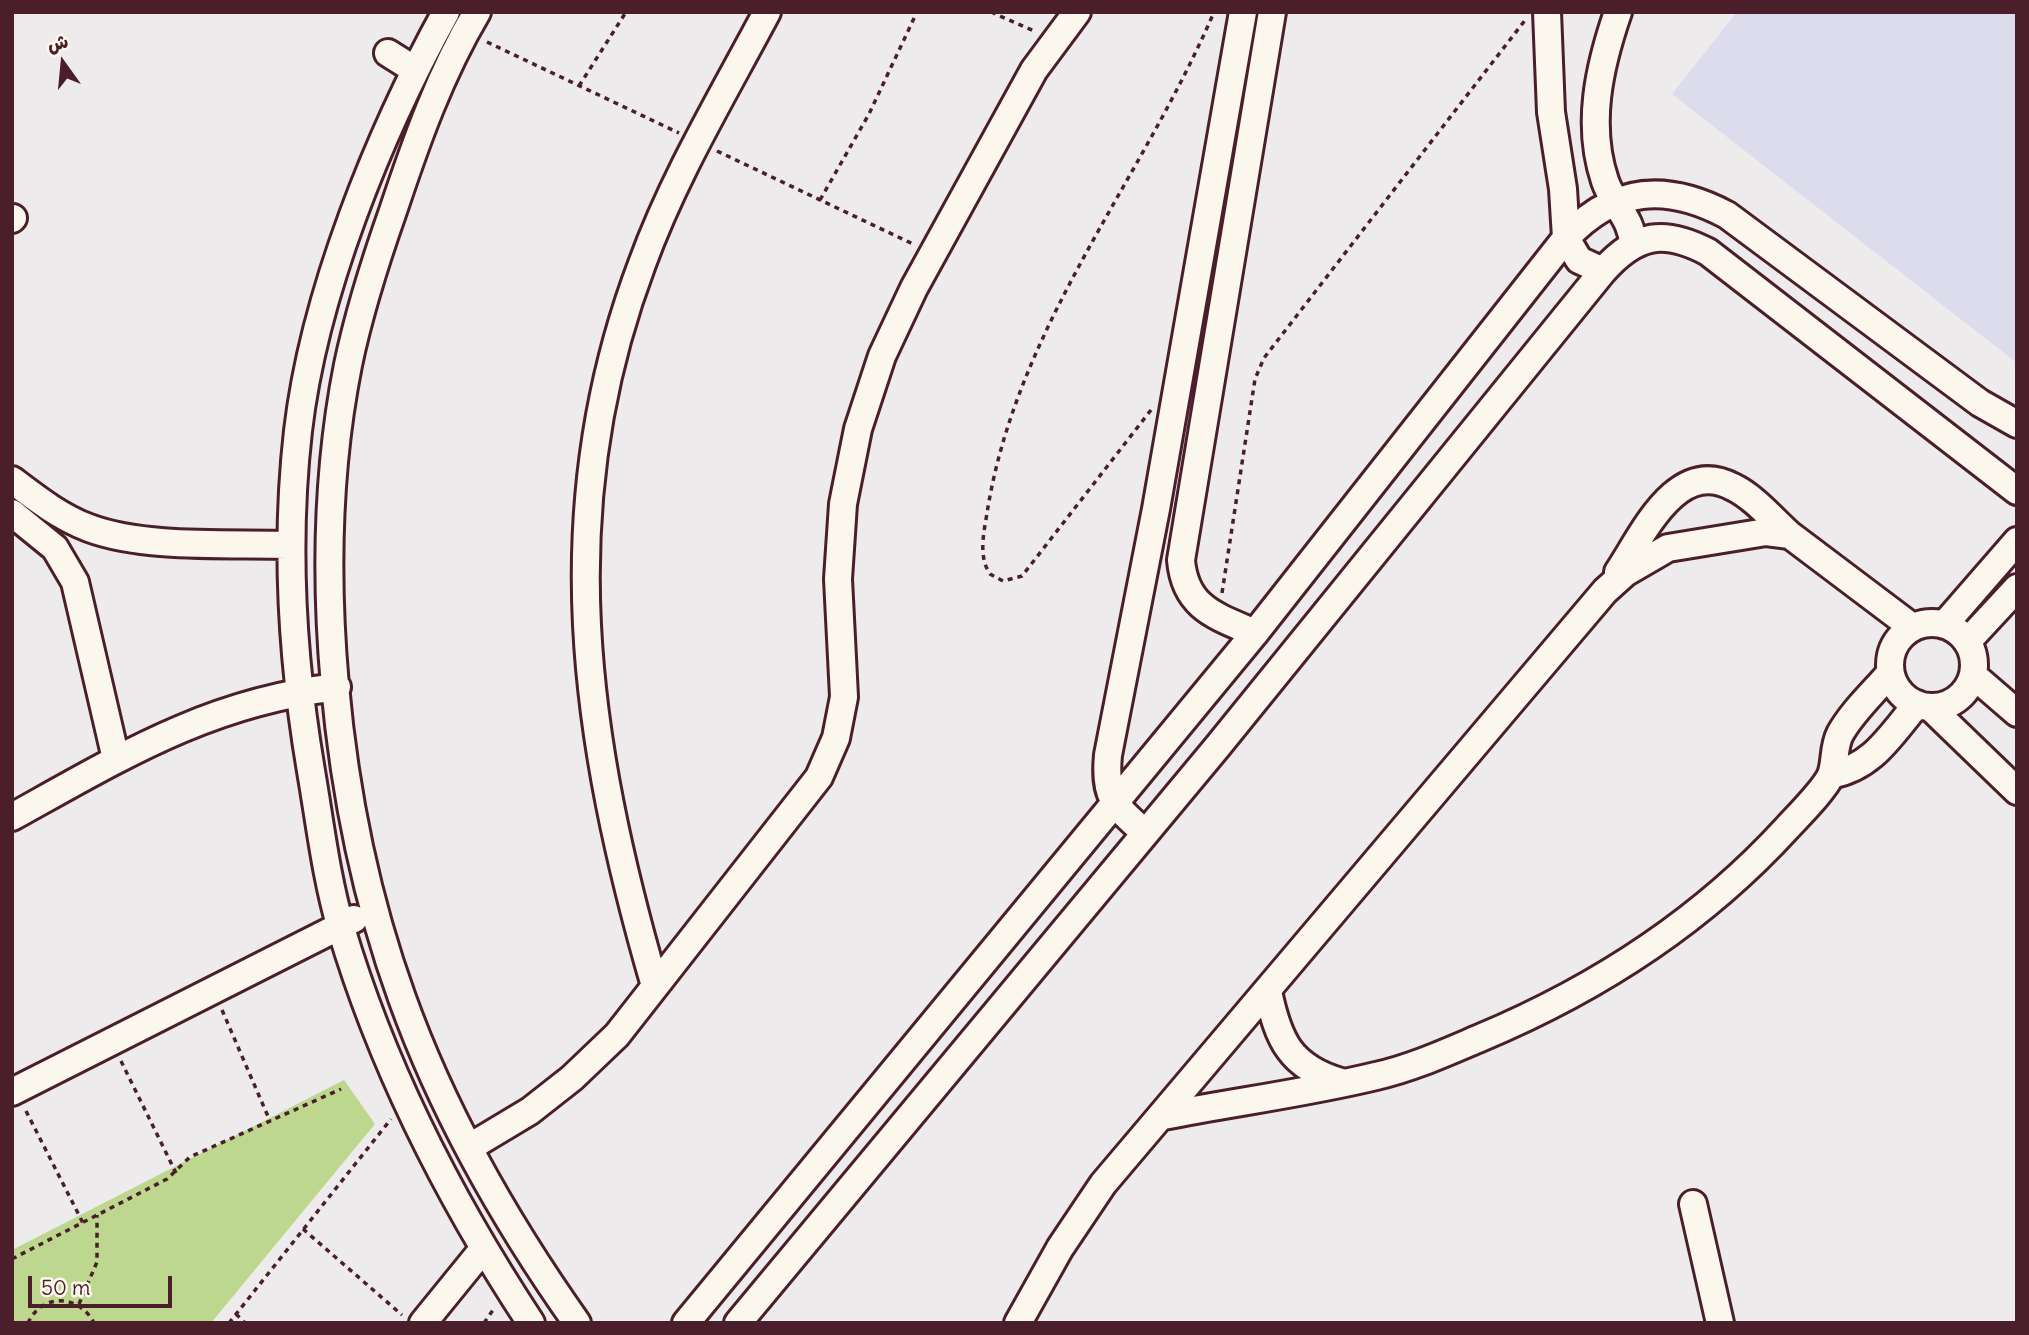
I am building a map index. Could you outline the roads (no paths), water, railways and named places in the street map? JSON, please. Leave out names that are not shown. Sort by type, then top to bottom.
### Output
[{"type":"street","points":[[446,12],[415,70],[369,173],[316,339],[298,430],[292,545],[298,692],[323,847],[341,925],[369,1014],[405,1101],[440,1173],[526,1316],[551,1287]]},
{"type":"street","points":[[478,12],[447,69],[416,142],[366,289],[348,366],[336,444],[330,523],[330,597],[337,687],[358,838],[375,911],[402,998],[433,1074],[470,1147],[551,1287],[577,1323]]},
{"type":"street","points":[[655,986],[624,879],[601,765],[588,663],[584,551],[593,450],[614,352],[641,264],[678,178],[767,12]]},
{"type":"street","points":[[470,1147],[530,1111],[572,1078],[617,1035],[819,777],[830,751],[844,697],[838,579],[843,504],[858,429],[882,356],[914,288],[1053,40],[1077,12]]},
{"type":"street","points":[[1144,832],[1113,804],[1108,788],[1108,755],[1156,509],[1243,12]]},
{"type":"street","points":[[1255,634],[1218,617],[1195,600],[1187,588],[1181,560],[1186,512],[1272,12]]},
{"type":"street","points":[[1547,12],[1551,112],[1563,189],[1566,237],[1579,260],[1603,271]]},
{"type":"street","points":[[1618,12],[1598,83],[1596,120],[1602,168],[1613,202],[1629,220],[1633,244]]},
{"type":"street","points":[[388,53],[415,70]]},
{"type":"street","points":[[686,1323],[1255,634],[1566,237],[1580,223],[1613,202],[1642,194],[1672,194],[1701,201],[1727,215],[1980,403],[2017,424]]},
{"type":"street","points":[[738,1323],[1217,746],[1603,271],[1633,244],[1667,237],[1689,242],[1708,252],[2017,491]]},
{"type":"street","points":[[12,480],[61,515],[115,536],[140,540],[292,545]]},
{"type":"street","points":[[1020,1320],[1060,1248],[1103,1184],[1605,591],[1667,498],[1681,487],[1699,481],[1717,481],[1735,487],[1790,536],[1912,628]]},
{"type":"street","points":[[1156,509],[1174,516],[1186,512]]},
{"type":"street","points":[[12,513],[55,548],[75,582],[116,759]]},
{"type":"street","points":[[1605,591],[1625,573],[1668,548],[1752,532],[1790,536]]},
{"type":"street","points":[[1944,625],[2017,541]]},
{"type":"street","points":[[1147,554],[1161,551],[1181,560]]},
{"type":"street","points":[[1967,642],[2010,595],[1980,583]]},
{"type":"street","points":[[1831,775],[1850,771],[1868,761],[1923,706],[1957,699],[1973,675],[1973,658],[1967,642],[1957,631],[1944,625],[1923,624],[1912,628],[1896,642],[1889,662],[1890,673],[1899,692],[1923,706],[2017,792]]},
{"type":"street","points":[[1163,1115],[1377,1076],[1433,1057],[1520,1021],[1580,992],[1637,957],[1691,918],[1742,874],[1788,827],[1831,775],[1833,753],[1841,733],[1890,673]]},
{"type":"street","points":[[1973,675],[2017,713]]},
{"type":"street","points":[[12,817],[116,759],[198,720],[298,692],[337,687]]},
{"type":"street","points":[[1183,718],[1217,746]]},
{"type":"street","points":[[14,1091],[341,925],[375,911]]},
{"type":"street","points":[[1268,991],[1278,1033],[1289,1051],[1321,1077],[1341,1082]]},
{"type":"street","points":[[1693,1203],[1720,1323]]},
{"type":"street","points":[[423,1323],[484,1248]]}]
